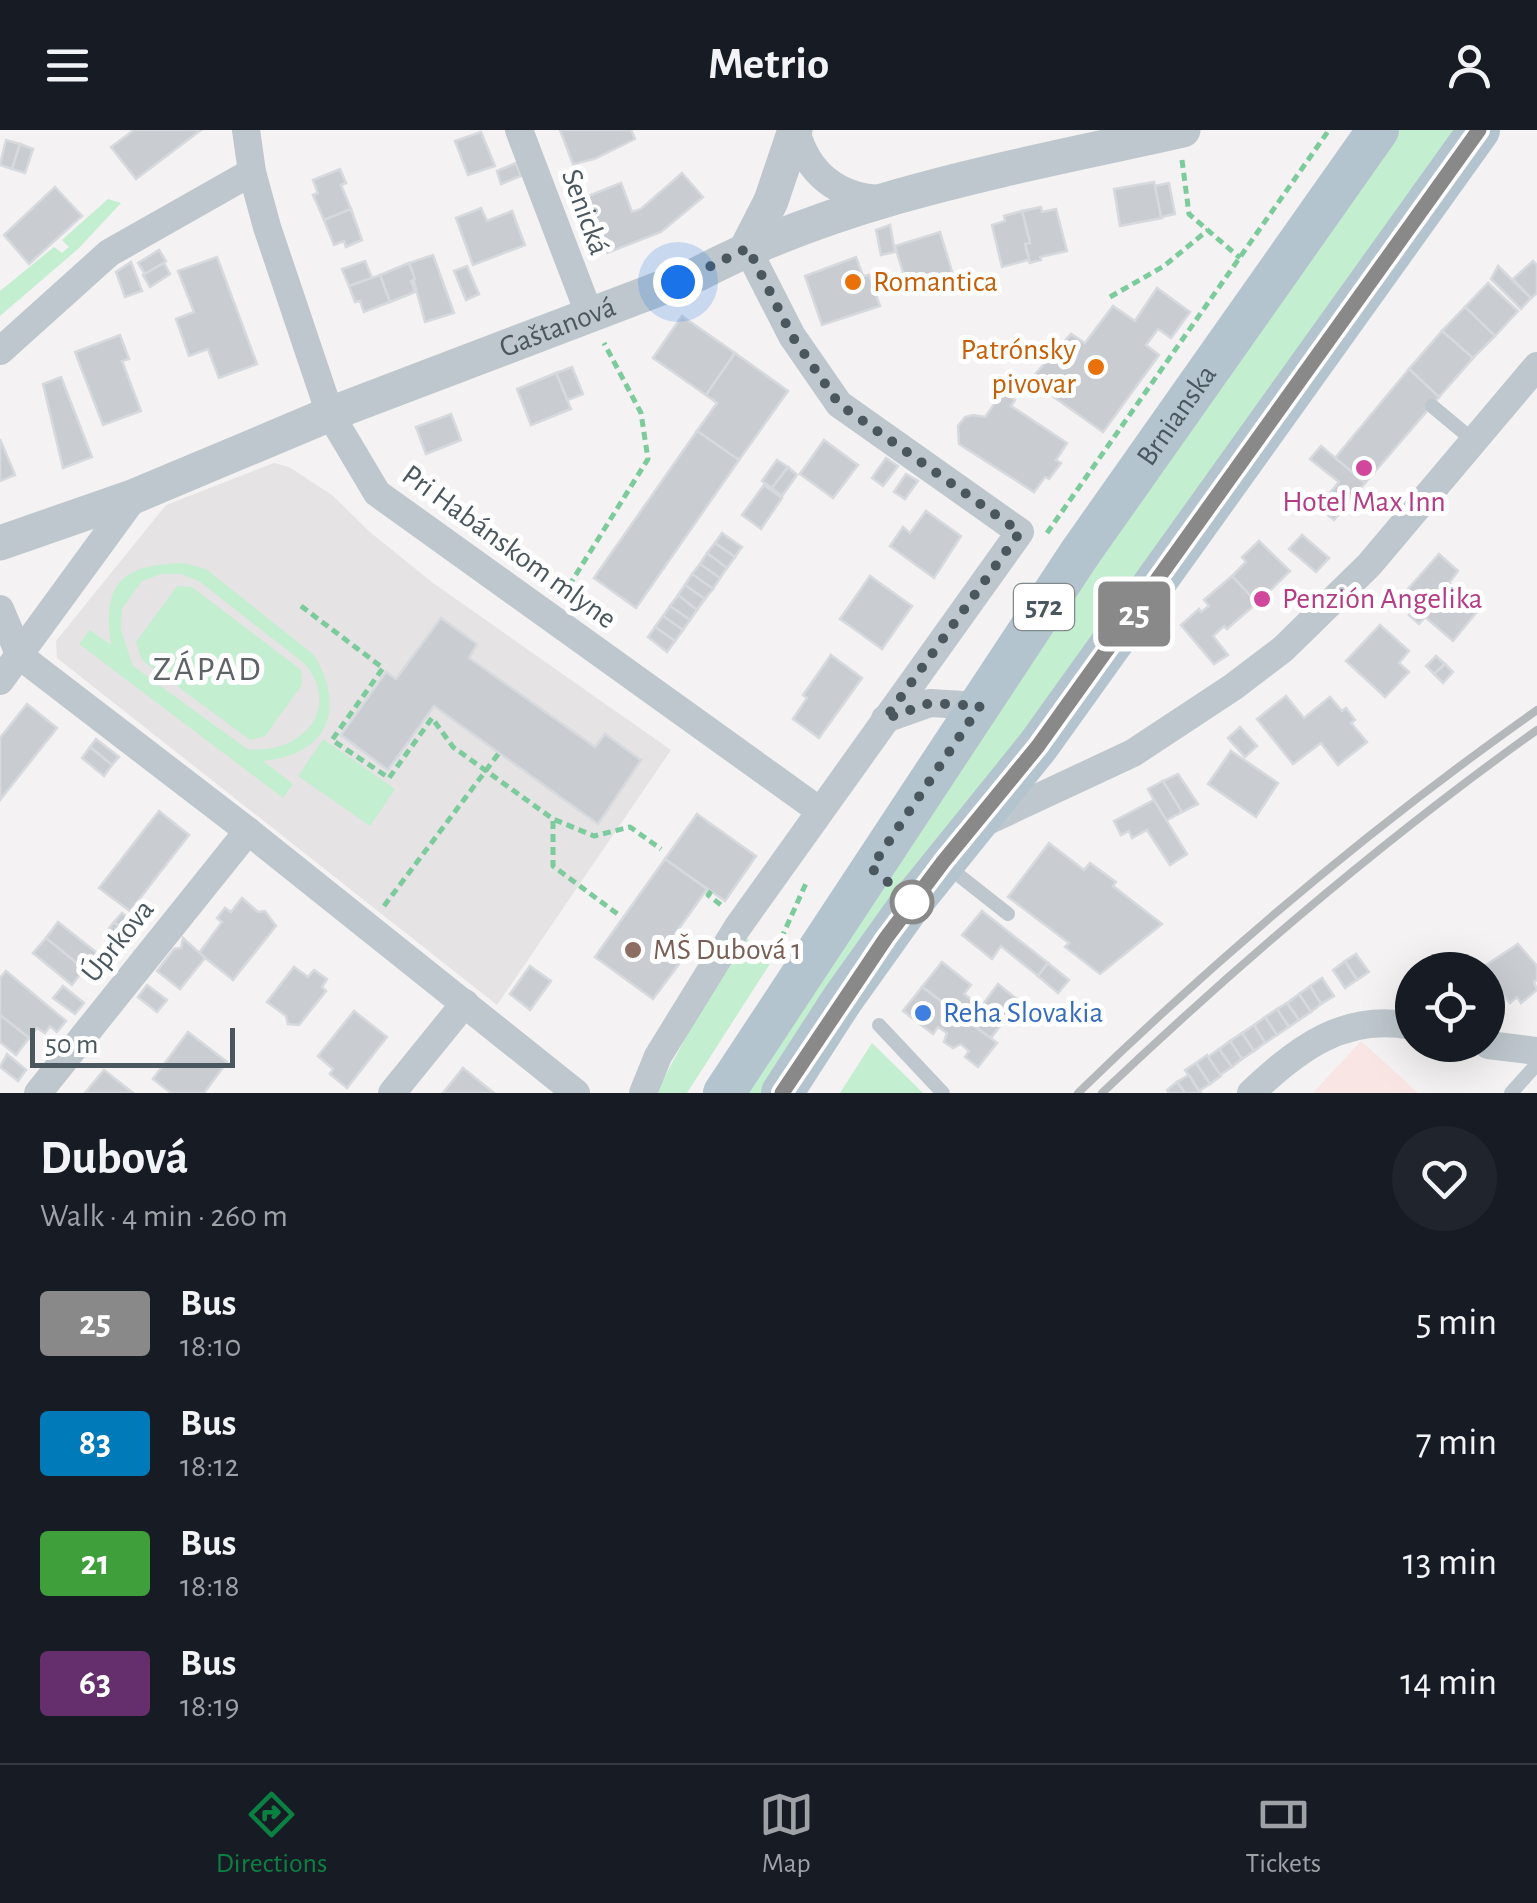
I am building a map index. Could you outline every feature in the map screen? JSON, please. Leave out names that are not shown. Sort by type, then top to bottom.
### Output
[{"type":"main road","name":"Brnianska","points":[[724,1093],[1080,552],[1378,130]]},
{"type":"main road","name":"572","points":[[782,1093],[842,1000],[943,862],[1038,746],[1479,130]]},
{"type":"street","name":"Pri Habánskom mlyne","points":[[246,130],[252,172],[286,290],[330,414],[377,493],[820,811]]},
{"type":"street","name":"Senická","points":[[520,130],[590,316]]},
{"type":"street","points":[[795,130],[805,157],[825,181],[852,195],[882,199]]},
{"type":"street","points":[[643,1093],[658,1056],[737,928],[1020,532],[839,404],[792,336],[748,248],[771,201],[795,130]]},
{"type":"street","name":"Gaštanová","points":[[0,543],[136,496],[330,414],[698,274],[748,248],[882,199],[1182,141]]},
{"type":"street","points":[[0,350],[110,253],[252,172]]},
{"type":"street","points":[[970,829],[1132,753],[1283,649],[1368,565],[1537,366]]},
{"type":"street","points":[[0,681],[136,496]]},
{"type":"street","points":[[0,609],[26,649],[576,1093]]},
{"type":"street","points":[[885,719],[930,703],[980,706]]},
{"type":"street","name":"Úprkova","points":[[38,1093],[248,830]]},
{"type":"street","points":[[392,1093],[465,1003]]},
{"type":"street","points":[[1251,1093],[1310,1046],[1336,1031],[1378,1022],[1395,1024]]},
{"type":"street","points":[[1505,1047],[1537,1051]]},
{"type":"lane","points":[[1432,406],[1474,440]]},
{"type":"lane","points":[[943,862],[1008,914]]},
{"type":"lane","points":[[879,1025],[943,1093]]},
{"type":"lane","points":[[1510,1093],[1537,1064]]},
{"type":"path","points":[[1020,532],[1046,535],[1329,130]]},
{"type":"path","points":[[1182,141],[1189,214],[1240,258]]},
{"type":"path","points":[[1110,297],[1164,266],[1208,230]]},
{"type":"path","points":[[550,616],[648,459],[641,412],[590,316]]},
{"type":"path","points":[[301,606],[383,668],[332,740],[389,778],[432,718],[453,748],[554,819],[594,836],[630,827],[661,849]]},
{"type":"path","points":[[379,912],[500,753]]},
{"type":"path","points":[[554,819],[553,866],[619,915]]},
{"type":"path","points":[[775,954],[808,879]]},
{"type":"path","points":[[710,891],[708,895],[728,909]]},
{"type":"shaded area","points":[[274,463],[289,467],[332,495],[371,533],[433,583],[671,750],[497,1005],[57,658],[56,641],[166,505]]},
{"type":"shaded area","points":[[1361,1041],[1418,1093],[1313,1093]]},
{"type":"green space","points":[[1395,130],[1462,130],[762,1093],[746,1093],[876,886]]},
{"type":"green space","points":[[108,199],[121,203],[79,248],[0,316],[0,291],[54,247],[62,253],[69,247],[62,240]]},
{"type":"green space","points":[[183,563],[206,569],[314,655],[329,694],[325,726],[303,750],[263,761],[293,784],[283,798],[79,644],[90,630],[111,645],[110,606],[121,581],[131,573]],"holes":[[[161,574],[181,574],[199,581],[305,664],[316,681],[319,698],[317,713],[299,737],[284,745],[247,749],[133,666],[121,630],[122,609],[142,581]]]},
{"type":"green space","points":[[177,586],[192,587],[301,670],[302,685],[265,736],[250,740],[142,660],[136,642]]},
{"type":"green space","points":[[323,739],[395,789],[370,826],[298,776]]},
{"type":"green space","points":[[746,938],[773,959],[687,1093],[656,1093],[712,988]]},
{"type":"green space","points":[[872,1043],[923,1093],[840,1093]]},
{"type":"building","points":[[134,130],[201,130],[136,179],[111,147]]},
{"type":"building","points":[[560,130],[631,130],[635,139],[594,159],[573,164]]},
{"type":"building","points":[[481,132],[495,166],[468,175],[455,141]]},
{"type":"building","points":[[6,140],[20,144],[12,169],[0,165]]},
{"type":"building","points":[[20,144],[33,149],[25,173],[12,169]]},
{"type":"building","points":[[516,163],[521,176],[501,184],[497,171]]},
{"type":"building","points":[[340,169],[346,183],[341,185],[351,209],[324,220],[313,195],[318,193],[313,180]]},
{"type":"building","points":[[682,173],[703,197],[661,232],[607,253],[586,197],[621,183],[632,212],[641,209]]},
{"type":"building","points":[[1154,182],[1162,218],[1120,226],[1114,189]]},
{"type":"building","points":[[1169,183],[1175,214],[1161,217],[1155,186]]},
{"type":"building","points":[[55,187],[82,216],[29,264],[4,235]]},
{"type":"building","points":[[1041,207],[1042,212],[1056,209],[1067,251],[1030,263],[1025,244],[1030,243],[1022,211]]},
{"type":"building","points":[[481,208],[487,221],[512,211],[525,245],[473,265],[456,218]]},
{"type":"building","points":[[351,209],[362,240],[346,247],[344,241],[334,245],[324,220]]},
{"type":"building","points":[[1022,211],[1030,243],[1025,244],[1030,263],[1028,260],[1002,267],[992,225],[1005,221],[1004,216]]},
{"type":"building","points":[[890,225],[895,252],[881,255],[876,230]]},
{"type":"building","points":[[940,232],[953,275],[927,283],[925,276],[906,282],[895,246]]},
{"type":"building","points":[[159,250],[166,261],[145,274],[138,263]]},
{"type":"building","points":[[433,255],[454,313],[425,322],[409,263]]},
{"type":"building","points":[[217,257],[257,364],[219,378],[208,349],[189,356],[176,319],[194,312],[178,271]]},
{"type":"building","points":[[856,257],[863,276],[869,275],[880,306],[822,325],[805,276]]},
{"type":"building","points":[[365,261],[372,278],[349,286],[342,269]]},
{"type":"building","points":[[1533,261],[1537,265],[1537,293],[1531,298],[1513,279]]},
{"type":"building","points":[[131,262],[142,291],[125,297],[116,272]]},
{"type":"building","points":[[164,263],[170,274],[150,287],[143,275]]},
{"type":"building","points":[[409,263],[415,292],[390,302],[380,275]]},
{"type":"building","points":[[467,266],[479,294],[466,300],[454,271]]},
{"type":"building","points":[[1498,266],[1531,298],[1521,309],[1491,279]]},
{"type":"building","points":[[380,275],[390,302],[364,312],[349,286]]},
{"type":"building","points":[[1488,283],[1518,311],[1495,336],[1465,307]]},
{"type":"building","name":"Patrónsky pivovar","points":[[1157,288],[1190,312],[1171,338],[1158,329],[1146,345],[1159,355],[1103,432],[1030,380],[1071,334],[1085,343],[1113,306],[1135,321]]},
{"type":"building","points":[[1465,307],[1495,336],[1473,358],[1442,331]]},
{"type":"building","points":[[682,316],[735,353],[706,395],[653,358]]},
{"type":"building","points":[[1442,331],[1473,358],[1439,397],[1409,369]]},
{"type":"building","points":[[120,335],[129,359],[122,361],[141,411],[103,425],[75,352]]},
{"type":"building","points":[[735,353],[788,391],[739,460],[697,431],[717,403],[706,395]]},
{"type":"building","points":[[572,367],[583,394],[568,400],[556,373]]},
{"type":"building","points":[[1409,369],[1439,397],[1365,483],[1335,458]]},
{"type":"building","points":[[556,373],[571,409],[531,425],[517,389]]},
{"type":"building","points":[[61,377],[92,457],[63,468],[43,384]]},
{"type":"building","points":[[1003,392],[1015,400],[1011,406],[1067,443],[1056,460],[1061,463],[1034,492],[959,444],[958,426],[965,417],[985,417]]},
{"type":"building","points":[[451,414],[461,440],[426,454],[416,427]]},
{"type":"building","points":[[697,431],[739,460],[636,608],[594,578]]},
{"type":"building","points":[[0,439],[15,475],[0,481]]},
{"type":"building","points":[[824,440],[858,465],[833,498],[800,474]]},
{"type":"building","points":[[1321,446],[1365,483],[1334,520],[1318,507],[1339,482],[1310,459]]},
{"type":"building","points":[[886,458],[898,466],[883,486],[872,478]]},
{"type":"building","points":[[777,460],[788,467],[772,488],[762,481]]},
{"type":"building","points":[[788,467],[797,475],[782,496],[772,488]]},
{"type":"building","points":[[906,474],[918,481],[905,499],[894,492]]},
{"type":"building","points":[[764,485],[782,498],[761,529],[742,515]]},
{"type":"building","points":[[926,511],[961,536],[934,578],[890,546],[903,527],[910,533]]},
{"type":"building","points":[[722,533],[742,547],[735,557],[715,543]]},
{"type":"building","points":[[1302,535],[1329,558],[1316,572],[1289,549]]},
{"type":"building","points":[[1259,541],[1290,571],[1257,603],[1232,576],[1246,562],[1242,557]]},
{"type":"building","points":[[715,543],[735,557],[727,568],[707,553]]},
{"type":"building","points":[[707,553],[727,568],[720,578],[700,564]]},
{"type":"building","points":[[1439,554],[1458,571],[1449,583],[1480,608],[1453,641],[1425,617],[1419,624],[1409,615],[1415,609],[1401,597]]},
{"type":"building","points":[[700,564],[720,578],[713,589],[692,574]]},
{"type":"building","points":[[692,574],[713,589],[705,599],[685,585]]},
{"type":"building","points":[[870,576],[912,606],[882,649],[840,619]]},
{"type":"building","points":[[1232,576],[1257,603],[1213,636],[1228,655],[1214,664],[1181,625],[1199,609],[1201,612],[1209,606],[1204,600]]},
{"type":"building","points":[[685,585],[705,599],[697,610],[678,595]]},
{"type":"building","points":[[678,595],[697,610],[690,620],[670,606]]},
{"type":"building","points":[[670,606],[690,620],[683,630],[663,616]]},
{"type":"building","points":[[663,616],[683,630],[675,641],[655,627]]},
{"type":"building","points":[[441,618],[477,644],[469,658],[595,747],[605,734],[641,760],[598,824],[434,706],[388,770],[341,735],[386,672],[396,679]]},
{"type":"building","points":[[1380,625],[1409,651],[1399,663],[1409,672],[1385,697],[1346,661]]},
{"type":"building","points":[[655,627],[675,641],[667,652],[648,637]]},
{"type":"building","points":[[831,655],[862,678],[819,738],[793,719],[807,698],[803,695]]},
{"type":"building","points":[[1436,656],[1445,664],[1434,674],[1426,666]]},
{"type":"building","points":[[1445,664],[1453,672],[1443,683],[1434,674]]},
{"type":"building","points":[[1286,696],[1304,718],[1330,697],[1342,711],[1346,708],[1355,720],[1351,723],[1367,742],[1338,765],[1321,743],[1293,764],[1257,719]]},
{"type":"building","points":[[27,704],[57,728],[0,800],[0,738]]},
{"type":"building","points":[[1240,727],[1257,746],[1245,757],[1228,738]]},
{"type":"building","points":[[96,739],[119,757],[112,765],[90,747]]},
{"type":"building","points":[[90,747],[112,765],[104,776],[82,758]]},
{"type":"building","points":[[1231,751],[1278,783],[1256,817],[1208,784]]},
{"type":"building","points":[[1178,774],[1198,804],[1182,812],[1163,781]]},
{"type":"building","points":[[1163,781],[1182,812],[1165,821],[1148,789]]},
{"type":"building","points":[[1154,800],[1187,854],[1170,865],[1147,830],[1132,838],[1129,831],[1121,835],[1114,821]]},
{"type":"building","points":[[159,811],[189,835],[130,911],[99,888]]},
{"type":"building","points":[[697,814],[756,856],[725,901],[665,859]]},
{"type":"building","points":[[1049,843],[1084,870],[1090,863],[1162,924],[1100,974],[1065,947],[1069,943],[1008,897]]},
{"type":"building","points":[[665,859],[707,889],[668,944],[685,956],[653,999],[595,957]]},
{"type":"building","points":[[242,898],[258,912],[265,911],[276,926],[233,980],[199,953],[222,922],[217,918],[225,908],[231,912]]},
{"type":"building","points":[[982,911],[1048,963],[1038,976],[1001,946],[992,959],[962,935]]},
{"type":"building","points":[[122,913],[141,928],[133,938],[114,922]]},
{"type":"building","points":[[58,922],[97,953],[84,969],[46,938]]},
{"type":"building","points":[[114,922],[133,938],[126,948],[106,932]]},
{"type":"building","points":[[46,938],[84,969],[72,985],[33,953]]},
{"type":"building","points":[[183,938],[205,958],[180,989],[157,971],[174,949],[181,948]]},
{"type":"building","points":[[1518,944],[1537,966],[1537,990],[1521,1003],[1517,997],[1510,1003],[1505,997],[1505,953]]},
{"type":"building","points":[[1356,954],[1369,972],[1357,980],[1345,961]]},
{"type":"building","points":[[1345,961],[1357,980],[1345,988],[1333,970]]},
{"type":"building","points":[[942,962],[971,985],[964,994],[981,1007],[998,984],[1019,1001],[991,1038],[922,987]]},
{"type":"building","points":[[1048,963],[1069,980],[1058,993],[1038,976]]},
{"type":"building","points":[[530,966],[551,981],[530,1010],[510,994]]},
{"type":"building","points":[[294,967],[308,977],[314,970],[327,979],[322,987],[326,991],[299,1025],[288,1024],[286,1016],[267,1002]]},
{"type":"building","points":[[6,971],[66,1021],[57,1032],[50,1026],[45,1033],[37,1028],[29,1038],[0,1015],[0,978]]},
{"type":"building","points":[[1322,978],[1334,996],[1321,1004],[1310,986]]},
{"type":"building","points":[[147,985],[167,1000],[157,1012],[138,997]]},
{"type":"building","points":[[63,986],[84,1003],[75,1014],[53,998]]},
{"type":"building","points":[[1310,986],[1321,1004],[1311,1012],[1299,994]]},
{"type":"building","points":[[922,987],[997,1043],[978,1067],[965,1057],[969,1051],[961,1044],[953,1048],[944,1042],[947,1033],[938,1027],[933,1034],[903,1011]]},
{"type":"building","points":[[1299,994],[1311,1012],[1299,1020],[1287,1003]]},
{"type":"building","points":[[1287,1003],[1299,1020],[1289,1027],[1277,1009]]},
{"type":"building","points":[[1277,1009],[1289,1027],[1277,1035],[1265,1017]]},
{"type":"building","points":[[354,1011],[387,1037],[347,1088],[330,1074],[333,1069],[318,1056]]},
{"type":"building","points":[[0,1015],[29,1038],[16,1055],[0,1042]]},
{"type":"building","points":[[1265,1017],[1277,1035],[1265,1043],[1254,1025]]},
{"type":"building","points":[[1254,1025],[1265,1043],[1254,1051],[1242,1033]]},
{"type":"building","points":[[188,1032],[227,1062],[204,1093],[171,1093],[153,1079]]},
{"type":"building","points":[[1242,1033],[1254,1051],[1242,1059],[1230,1041]]},
{"type":"building","points":[[1230,1041],[1242,1059],[1232,1067],[1219,1049]]},
{"type":"building","points":[[1219,1049],[1232,1067],[1220,1075],[1208,1057]]},
{"type":"building","points":[[7,1054],[26,1070],[18,1081],[0,1067]]},
{"type":"building","points":[[1207,1055],[1221,1076],[1210,1084],[1196,1063]]},
{"type":"building","points":[[1196,1063],[1210,1084],[1199,1091],[1185,1070]]},
{"type":"building","points":[[463,1068],[494,1093],[443,1093]]},
{"type":"building","points":[[104,1070],[133,1093],[85,1093]]},
{"type":"building","points":[[1189,1075],[1201,1093],[1185,1093],[1177,1082]]},
{"type":"building","points":[[1177,1082],[1185,1093],[1169,1093],[1167,1090]]},
{"type":"railway","points":[[1078,1093],[1300,892],[1537,710]]},
{"type":"railway","points":[[1102,1093],[1313,904],[1537,730]]},
{"type":"bus line","name":"25","points":[[782,1093],[886,938],[1038,746],[1479,130]]},
{"type":"place","name":"Romantica","points":[[853,282]]},
{"type":"place","name":"Patrónsky pivovar","points":[[1096,367]]},
{"type":"place","name":"Hotel Max Inn","points":[[1364,468]]},
{"type":"place","name":"Penzión Angelika","points":[[1262,599]]},
{"type":"place","name":"MŠ Dubová 1","points":[[633,950]]},
{"type":"place","name":"Reha Slovakia","points":[[923,1013]]},
{"type":"district","name":"ZÁPAD","points":[[208,669]]},
{"type":"route","points":[[678,282],[748,248],[792,336],[839,404],[1020,532],[885,719],[930,703],[980,706],[871,868],[912,902]]}]
